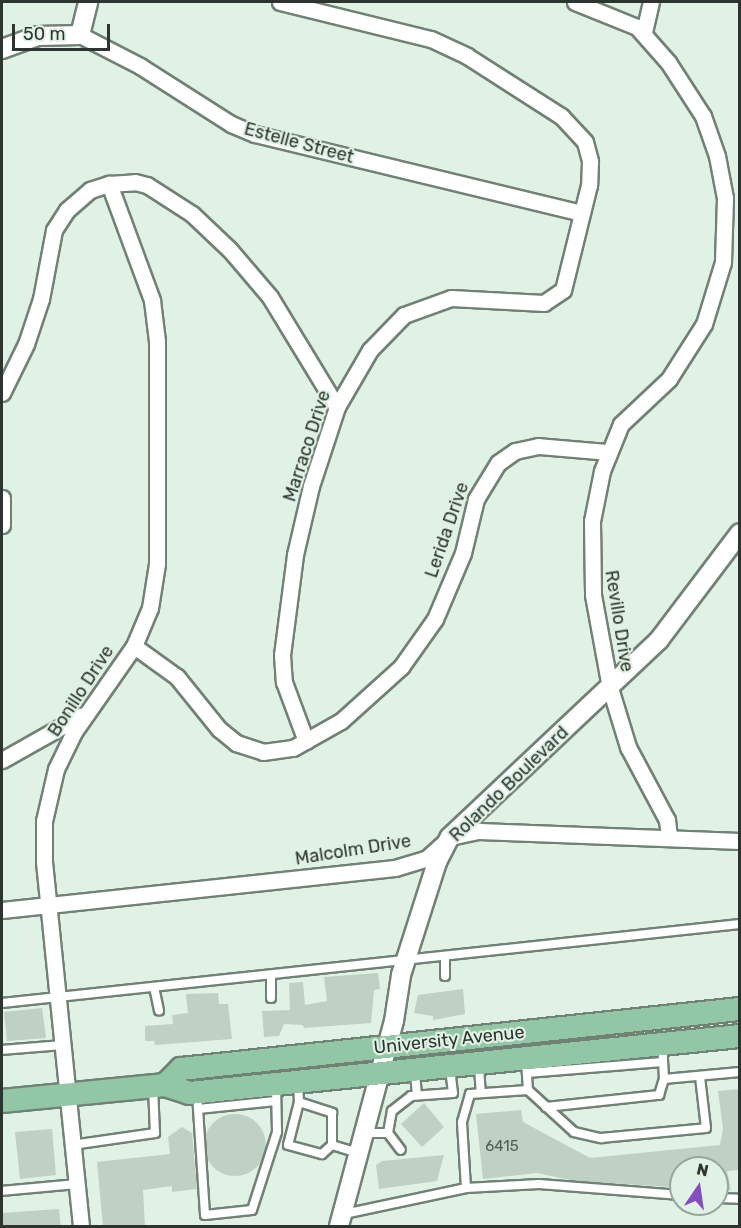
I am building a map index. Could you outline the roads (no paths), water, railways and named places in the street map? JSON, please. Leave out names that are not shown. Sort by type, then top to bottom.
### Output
[{"type":"main road","name":"University Avenue","points":[[159,1085],[181,1070],[740,1009]]},
{"type":"main road","name":"University Avenue","points":[[2,1101],[159,1085],[197,1101],[276,1092],[299,1092],[379,1073],[478,1062],[526,1065],[662,1053],[740,1036]]},
{"type":"street","points":[[80,35],[88,2]]},
{"type":"street","name":"Marraco Drive","points":[[280,2],[431,39],[467,56],[561,116],[585,142],[590,161],[568,279],[555,297],[544,303],[451,298],[404,315],[370,350],[338,407],[311,486],[298,544],[282,655],[284,682],[306,741]]},
{"type":"street","name":"Revillo Drive","points":[[575,2],[621,18],[644,32],[681,79],[711,135],[725,198],[726,240],[712,304],[694,344],[669,380],[621,424],[608,452],[594,513],[591,571],[610,688],[628,747],[667,820],[669,836]]},
{"type":"street","points":[[644,32],[651,2]]},
{"type":"street","name":"Estelle Street","points":[[2,49],[38,36],[80,35],[140,66],[231,124],[255,134],[581,213]]},
{"type":"street","points":[[2,393],[26,344],[41,300],[54,230],[67,210],[90,190],[109,184],[135,182],[147,185],[192,214],[230,250],[270,297],[338,407]]},
{"type":"street","name":"Bonillo Drive","points":[[81,1227],[44,862],[45,821],[56,769],[91,706],[112,681],[134,646],[150,608],[157,564],[157,341],[152,300],[109,184]]},
{"type":"street","name":"Lerida Drive","points":[[134,646],[177,677],[219,729],[236,743],[262,752],[282,752],[306,741],[371,697],[401,667],[435,618],[463,553],[476,499],[498,463],[515,451],[538,446],[608,452]]},
{"type":"street","points":[[2,498],[2,525]]},
{"type":"street","name":"Rolando Boulevard","points":[[341,1220],[387,1046],[407,959],[437,862],[450,837],[610,688],[658,640],[740,533]]},
{"type":"street","points":[[2,760],[73,722],[91,706]]},
{"type":"street","points":[[450,837],[479,831],[669,836],[740,841]]},
{"type":"street","name":"Malcolm Drive","points":[[2,910],[395,868],[427,858],[450,837]]},
{"type":"lane","points":[[2,1003],[740,924]]},
{"type":"lane","points":[[444,957],[445,976]]},
{"type":"lane","points":[[271,975],[271,998]]},
{"type":"lane","points":[[154,987],[159,1010]]},
{"type":"lane","points":[[2,1050],[62,1044]]},
{"type":"lane","points":[[546,1107],[656,1096],[664,1079],[662,1053]]},
{"type":"lane","points":[[478,1062],[481,1093]]},
{"type":"lane","points":[[401,1150],[388,1133],[392,1111],[417,1095],[453,1093],[450,1065]]},
{"type":"lane","points":[[526,1065],[528,1090],[574,1132],[601,1138],[706,1128],[700,1077]]},
{"type":"lane","points":[[415,1069],[417,1095]]},
{"type":"lane","points":[[664,1079],[740,1072]]},
{"type":"lane","points":[[72,1145],[155,1133],[159,1085]]},
{"type":"lane","points":[[466,1188],[462,1122],[470,1094],[528,1090]]},
{"type":"lane","points":[[197,1101],[205,1215],[252,1210],[277,1132],[276,1092]]},
{"type":"lane","points":[[299,1092],[332,1113],[332,1145],[322,1154],[288,1145],[299,1092]]},
{"type":"lane","points":[[364,1133],[388,1133]]},
{"type":"lane","points":[[332,1145],[358,1153]]},
{"type":"lane","points":[[2,1191],[76,1184]]},
{"type":"lane","points":[[341,1220],[466,1188],[539,1184],[669,1194]]}]
